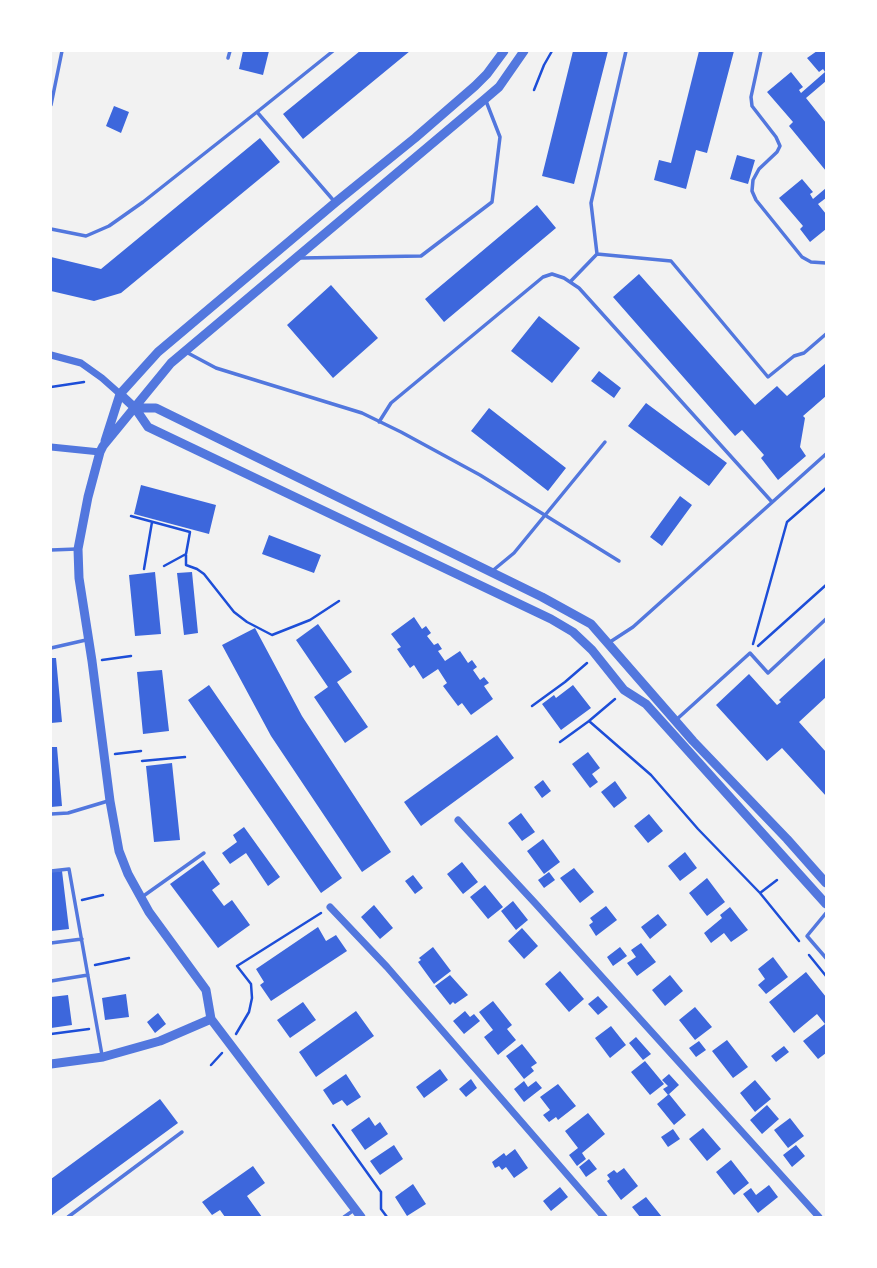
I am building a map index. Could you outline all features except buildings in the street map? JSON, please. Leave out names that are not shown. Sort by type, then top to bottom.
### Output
[{"type":"street","points":[[358,1213],[211,1019],[205,990],[141,898],[128,874],[119,850],[110,801],[79,578],[78,549],[88,497],[120,394],[158,352],[475,86],[504,51]]},
{"type":"street","points":[[102,449],[155,382],[184,351],[499,87],[524,51]]},
{"type":"street","points":[[51,355],[81,363],[102,378],[135,408],[148,427],[551,619],[573,632],[624,690],[646,704],[826,904]]},
{"type":"street","points":[[135,408],[156,408],[591,624],[826,883]]},
{"type":"street","points":[[51,447],[102,449]]},
{"type":"street","points":[[458,820],[819,1217]]},
{"type":"street","points":[[330,907],[387,967],[604,1217]]},
{"type":"street","points":[[51,1064],[103,1057],[160,1041],[211,1019]]},
{"type":"lane","points":[[51,105],[62,51]]},
{"type":"lane","points":[[228,58],[230,51]]},
{"type":"lane","points":[[51,229],[86,236],[109,226],[333,51]]},
{"type":"lane","points":[[597,254],[591,203],[626,51]]},
{"type":"lane","points":[[761,51],[751,97],[752,106],[780,146],[778,152],[759,169],[753,180],[752,191],[756,200],[802,257],[811,262],[826,263]]},
{"type":"lane","points":[[295,258],[421,256],[492,202],[500,137],[485,99]]},
{"type":"lane","points":[[257,112],[336,202]]},
{"type":"lane","points":[[570,282],[597,254]]},
{"type":"lane","points":[[597,254],[671,261],[768,377],[793,356],[804,353],[826,334]]},
{"type":"lane","points":[[379,422],[391,403],[543,277],[552,274],[579,288],[772,502]]},
{"type":"lane","points":[[184,351],[216,368],[362,414],[379,422],[480,475],[619,561]]},
{"type":"lane","points":[[491,573],[514,553],[605,442]]},
{"type":"lane","points":[[609,643],[633,627],[826,454]]},
{"type":"lane","points":[[51,550],[78,549]]},
{"type":"lane","points":[[667,729],[750,653],[768,673],[826,619]]},
{"type":"lane","points":[[51,648],[88,640]]},
{"type":"lane","points":[[51,814],[68,813],[110,801]]},
{"type":"lane","points":[[141,898],[204,853]]},
{"type":"lane","points":[[51,871],[69,869],[103,1057]]},
{"type":"lane","points":[[826,913],[807,936],[826,958]]},
{"type":"lane","points":[[51,943],[82,939]]},
{"type":"lane","points":[[51,981],[88,975]]},
{"type":"lane","points":[[68,1217],[182,1132]]},
{"type":"lane","points":[[344,1217],[358,1213]]},
{"type":"path","points":[[534,90],[552,51]]},
{"type":"path","points":[[51,387],[84,382]]},
{"type":"path","points":[[750,653],[787,522],[826,488]]},
{"type":"path","points":[[131,516],[190,532],[186,565],[204,574],[234,612],[272,635],[310,620],[340,601]]},
{"type":"path","points":[[144,569],[152,522]]},
{"type":"path","points":[[164,566],[186,554]]},
{"type":"path","points":[[750,653],[826,585]]},
{"type":"path","points":[[532,706],[596,655]]},
{"type":"path","points":[[92,661],[131,656]]},
{"type":"path","points":[[560,742],[616,697]]},
{"type":"path","points":[[589,721],[652,775],[698,829],[760,893],[802,945]]},
{"type":"path","points":[[105,755],[141,751]]},
{"type":"path","points":[[142,761],[185,757]]},
{"type":"path","points":[[760,893],[777,880]]},
{"type":"path","points":[[75,901],[103,895]]},
{"type":"path","points":[[211,1065],[230,1044],[249,1012],[251,984],[237,966],[330,907]]},
{"type":"path","points":[[810,956],[826,976]]},
{"type":"path","points":[[87,966],[129,958]]},
{"type":"path","points":[[51,1034],[98,1028]]},
{"type":"path","points":[[333,1125],[381,1192],[381,1209],[387,1217]]}]
